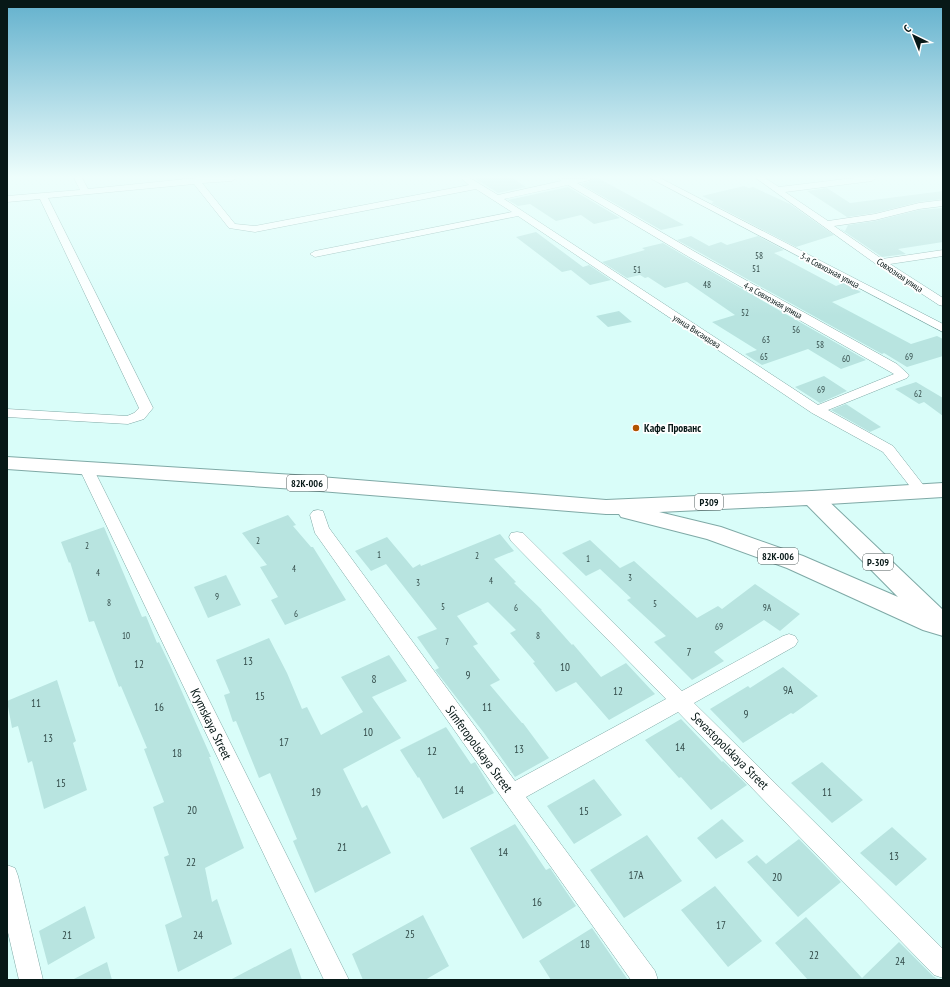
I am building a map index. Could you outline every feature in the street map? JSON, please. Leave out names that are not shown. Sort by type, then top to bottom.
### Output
[{"type":"main road","name":"82К-006","points":[[7,463],[295,482],[606,506],[713,534],[795,562],[943,627]]},
{"type":"main road","points":[[812,498],[943,490]]},
{"type":"main road","name":"Р309","points":[[606,506],[812,498]]},
{"type":"main road","name":"Р-309","points":[[812,498],[943,627]]},
{"type":"street","points":[[7,413],[128,420],[139,416],[146,408],[57,224]]},
{"type":"street","points":[[230,224],[232,226],[255,229],[280,224]]},
{"type":"street","points":[[315,254],[465,224]]},
{"type":"street","name":"улица Висаидова","points":[[537,224],[817,410],[888,449],[921,491]]},
{"type":"street","name":"4-я Совхозная улица","points":[[640,224],[893,367],[903,375],[817,410]]},
{"type":"street","name":"3-я Совхозная улица","points":[[742,224],[943,329]]},
{"type":"street","name":"Совхозная улица","points":[[826,224],[880,262],[943,303]]},
{"type":"street","points":[[880,262],[943,253]]},
{"type":"street","name":"Krymskaya Street","points":[[86,468],[337,980]]},
{"type":"street","name":"Simferopolskaya Street","points":[[318,515],[321,529],[646,980]]},
{"type":"street","name":"Sevastopolskaya Street","points":[[517,537],[943,966]]},
{"type":"street","points":[[512,794],[790,641]]},
{"type":"street","points":[[7,876],[31,980]]},
{"type":"building","points":[[651,224],[684,225],[661,230]]},
{"type":"building","points":[[752,224],[818,224],[834,235],[796,247]]},
{"type":"building","points":[[943,224],[943,242],[898,249],[906,254],[882,257],[839,228],[845,231],[848,225]]},
{"type":"building","points":[[536,232],[583,267],[589,265],[611,280],[590,285],[571,270],[562,272],[516,237]]},
{"type":"building","points":[[691,236],[709,246],[721,242],[727,245],[758,236],[784,250],[774,253],[836,286],[844,283],[861,292],[832,302],[911,344],[937,336],[943,339],[943,356],[907,367],[677,240]]},
{"type":"building","points":[[663,243],[866,360],[841,369],[808,349],[762,365],[745,354],[757,350],[712,322],[735,315],[687,282],[665,288],[648,277],[645,278],[640,275],[627,278],[602,262],[645,250],[642,248]]},
{"type":"building","points":[[619,311],[632,322],[608,327],[596,316]]},
{"type":"building","points":[[824,376],[847,391],[820,403],[795,387]]},
{"type":"building","points":[[916,382],[943,398],[943,416],[924,402],[919,404],[895,389]]},
{"type":"building","points":[[846,404],[881,427],[870,432],[831,410]]},
{"type":"building","points":[[288,515],[296,525],[293,526],[311,547],[313,547],[346,600],[285,625],[271,600],[278,597],[260,567],[267,565],[242,533]]},
{"type":"building","points":[[104,527],[142,617],[146,616],[157,643],[159,642],[211,757],[209,757],[244,848],[205,868],[212,902],[217,899],[232,944],[178,972],[165,925],[182,917],[164,857],[169,855],[153,807],[164,802],[144,749],[147,748],[121,686],[119,687],[94,621],[89,622],[70,562],[69,563],[61,542]]},
{"type":"building","points":[[500,534],[514,551],[494,559],[516,582],[514,583],[542,610],[572,645],[573,644],[601,677],[626,663],[655,694],[609,720],[576,682],[556,692],[533,663],[535,662],[510,633],[516,630],[488,602],[457,616],[478,644],[473,646],[500,680],[490,685],[523,723],[549,758],[515,777],[484,733],[435,670],[439,668],[417,637],[437,629],[386,564],[371,571],[355,551],[387,537],[413,568]]},
{"type":"building","points":[[590,540],[620,568],[634,561],[697,618],[718,606],[722,609],[755,584],[800,614],[780,631],[764,620],[714,652],[724,661],[692,680],[654,642],[666,636],[627,600],[631,598],[600,569],[586,576],[562,553]]},
{"type":"building","points":[[226,575],[241,605],[208,618],[194,587]]},
{"type":"building","points":[[269,638],[287,673],[302,709],[307,707],[321,735],[363,712],[341,677],[389,655],[407,681],[372,697],[401,738],[343,769],[362,808],[367,805],[391,853],[315,893],[293,841],[297,839],[270,773],[259,778],[236,721],[233,722],[224,695],[230,693],[216,660]]},
{"type":"building","points":[[783,667],[818,696],[793,714],[791,713],[743,743],[710,709],[748,686],[750,688]]},
{"type":"building","points":[[57,680],[76,741],[73,743],[87,790],[44,809],[32,761],[28,763],[18,726],[12,728],[7,701]]},
{"type":"building","points":[[681,719],[722,762],[723,761],[747,785],[711,810],[681,777],[679,778],[645,740]]},
{"type":"building","points":[[446,727],[471,764],[475,762],[494,793],[443,819],[419,777],[418,778],[400,750]]},
{"type":"building","points":[[822,762],[863,800],[832,823],[791,783]]},
{"type":"building","points":[[594,779],[622,815],[574,844],[547,806]]},
{"type":"building","points":[[722,819],[744,841],[716,859],[697,838]]},
{"type":"building","points":[[515,824],[546,870],[550,868],[576,906],[523,939],[470,848]]},
{"type":"building","points":[[892,827],[927,859],[896,886],[860,853]]},
{"type":"building","points":[[647,835],[682,881],[624,918],[590,870]]},
{"type":"building","points":[[799,839],[841,882],[798,917],[747,862],[757,855],[766,864]]},
{"type":"building","points":[[715,886],[762,941],[728,967],[681,910]]},
{"type":"building","points":[[85,906],[95,938],[48,965],[39,931]]},
{"type":"building","points":[[423,915],[449,966],[425,980],[363,980],[352,954]]},
{"type":"building","points":[[806,917],[862,978],[899,942],[933,976],[939,980],[808,980],[775,943]]},
{"type":"building","points":[[592,928],[628,980],[551,980],[539,961]]},
{"type":"building","points":[[291,948],[302,980],[230,980]]},
{"type":"building","points":[[107,962],[112,980],[72,980]]},
{"type":"place","name":"Кафе Прованс","points":[[636,428]]}]
